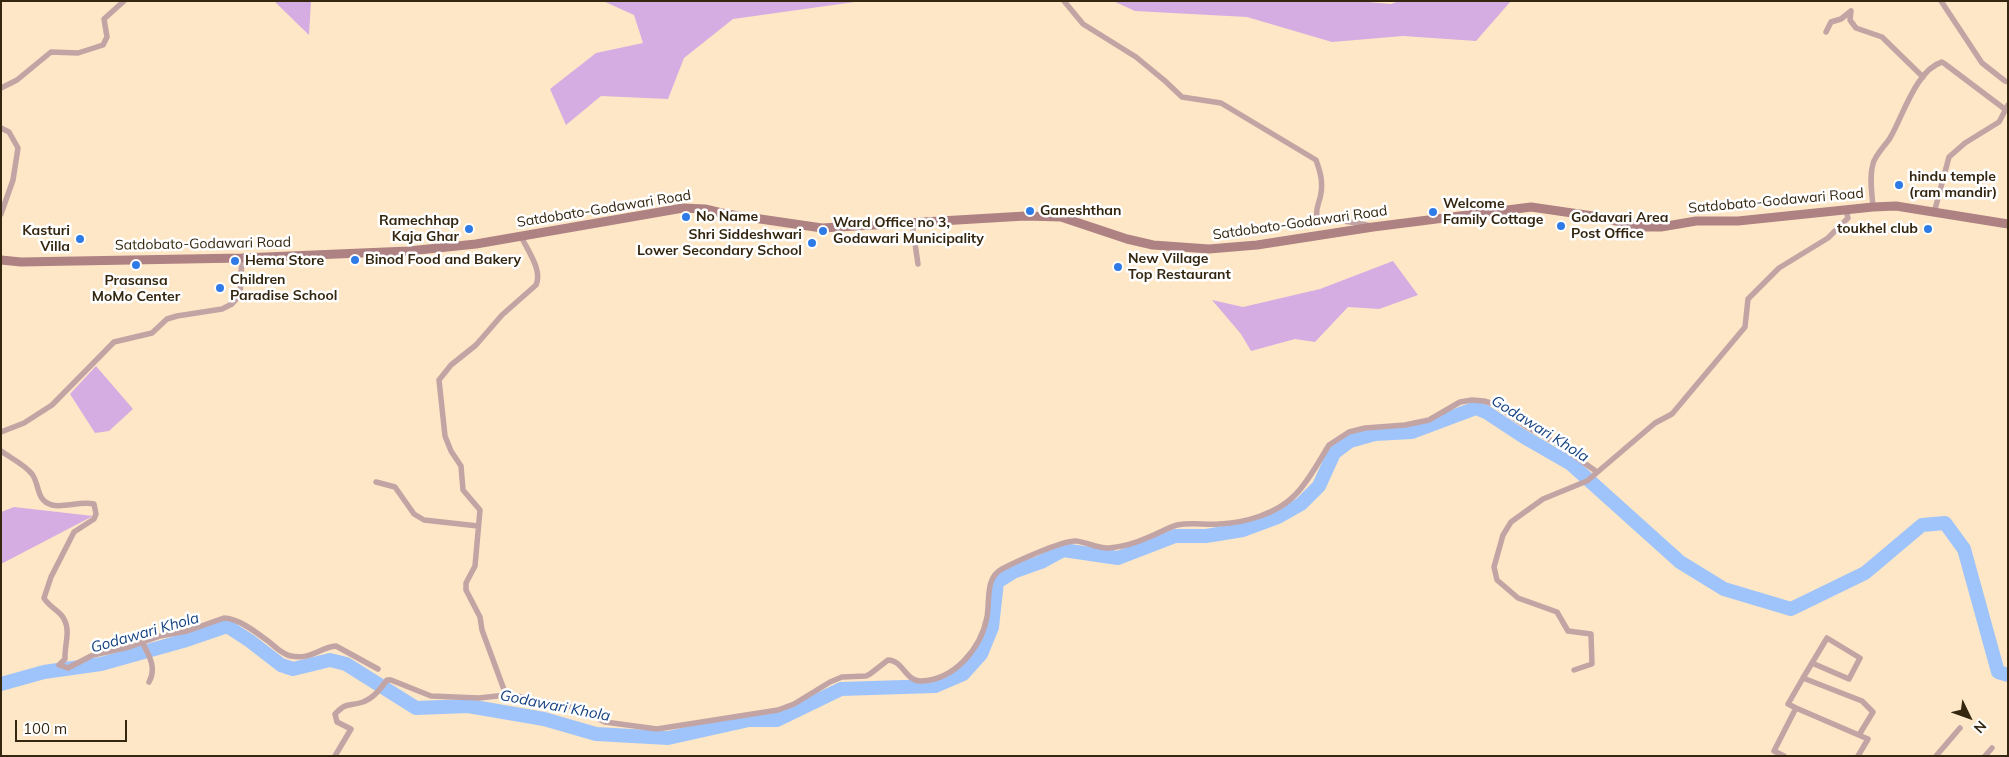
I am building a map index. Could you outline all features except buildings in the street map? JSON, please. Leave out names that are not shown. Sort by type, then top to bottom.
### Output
[{"type":"street","points":[[1,88],[17,80],[51,52],[78,53],[103,45],[107,37],[104,19],[124,1]]},
{"type":"street","points":[[1064,1],[1083,24],[1136,57],[1182,97],[1222,103],[1316,160],[1322,178],[1321,194],[1316,210],[1317,217],[1355,222],[1373,227]]},
{"type":"street","points":[[1942,1],[1982,63],[2008,82]]},
{"type":"street","points":[[1826,32],[1831,22],[1841,19],[1851,11],[1850,20],[1859,31],[1877,34],[1882,37],[1923,77]]},
{"type":"street","points":[[1873,206],[1871,175],[1873,161],[1891,136],[1904,108],[1923,77],[1942,62],[2007,107],[2000,122],[1965,143],[1949,157],[1934,213]]},
{"type":"street","points":[[1,128],[9,132],[18,148],[13,180],[1,214]]},
{"type":"street","name":"Satdobato-Godawari Road","points":[[1,260],[30,262],[242,258],[409,251],[476,244],[683,208],[705,209],[726,214],[822,228],[1025,216],[1061,218],[1153,246],[1209,250],[1531,207],[1593,216],[1645,227],[1662,228],[1696,221],[1738,221],[1873,206],[1896,206],[2008,224]]},
{"type":"street","points":[[1574,670],[1592,664],[1591,634],[1568,630],[1557,612],[1518,598],[1497,580],[1494,567],[1502,534],[1511,522],[1543,498],[1587,481],[1655,423],[1672,414],[1745,327],[1748,299],[1779,268],[1828,238],[1848,218],[1846,210]]},
{"type":"street","points":[[912,223],[918,264]]},
{"type":"street","points":[[506,695],[482,630],[480,617],[466,590],[466,583],[475,566],[480,510],[463,490],[461,466],[445,436],[439,380],[451,365],[476,345],[502,315],[536,285],[538,280],[536,266],[521,236]]},
{"type":"street","points":[[1,432],[24,423],[52,405],[114,342],[152,333],[167,319],[222,309],[232,304],[240,295],[242,258]]},
{"type":"street","points":[[335,756],[351,729],[337,722],[335,714],[345,704],[363,702],[372,697],[387,680],[431,696],[479,698],[506,695],[517,696],[576,708],[605,722],[657,729],[778,710],[794,704],[830,682],[842,677],[870,674],[888,660],[898,663],[911,678],[917,681],[942,676],[965,661],[976,646],[987,618],[991,581],[1001,569],[1067,541],[1089,543],[1098,547],[1110,548],[1148,538],[1162,530],[1182,524],[1219,524],[1247,521],[1276,509],[1295,495],[1329,445],[1336,439],[1349,432],[1365,428],[1405,425],[1429,420],[1460,402],[1472,400],[1494,404],[1527,427],[1556,442],[1597,472]]},
{"type":"street","points":[[1,451],[32,473],[39,494],[46,502],[53,505],[77,502],[94,504],[96,514],[94,519],[74,532],[51,577],[44,598],[48,605],[64,618],[68,639],[65,659],[59,665],[68,668],[94,655],[160,636],[187,631],[224,618],[230,618],[246,626],[279,651],[288,655],[314,655],[331,646],[336,646],[378,669]]},
{"type":"street","points":[[376,482],[395,488],[414,514],[424,520],[478,526]]},
{"type":"street","points":[[1812,663],[1849,679],[1860,658],[1827,638],[1812,663],[1803,678],[1788,704],[1868,739],[1858,756]]},
{"type":"street","points":[[142,642],[151,658],[153,675],[149,682]]},
{"type":"street","points":[[1803,678],[1862,701],[1873,712],[1859,736]]},
{"type":"street","points":[[1784,756],[1774,751],[1796,708]]},
{"type":"street","points":[[1936,756],[1960,728]]},
{"type":"street","points":[[1985,756],[1992,748]]},
{"type":"shaded area","points":[[274,1],[311,1],[309,35]]},
{"type":"shaded area","points":[[603,1],[862,1],[733,19],[684,58],[668,99],[601,96],[566,125],[550,89],[596,53],[643,43],[634,15]]},
{"type":"shaded area","points":[[1113,1],[1356,1],[1391,4],[1399,1],[1511,1],[1476,41],[1403,36],[1332,42],[1247,17],[1135,11]]},
{"type":"shaded area","points":[[1393,261],[1418,295],[1379,309],[1348,307],[1315,342],[1295,339],[1251,351],[1241,334],[1212,300],[1243,307],[1320,289]]},
{"type":"shaded area","points":[[96,366],[133,409],[109,431],[95,433],[70,394]]},
{"type":"shaded area","points":[[14,507],[93,516],[1,564],[1,512]]},
{"type":"waterway","name":"Godawari Khola","points":[[1,684],[44,672],[101,664],[183,641],[227,626],[281,665],[293,669],[330,660],[346,664],[416,708],[468,706],[544,719],[596,734],[668,738],[749,720],[777,720],[841,689],[935,686],[963,674],[981,654],[992,627],[997,582],[1013,572],[1041,562],[1063,550],[1118,558],[1175,536],[1206,536],[1243,530],[1278,517],[1301,504],[1319,486],[1334,453],[1350,441],[1375,434],[1412,432],[1476,408],[1486,412],[1571,464],[1680,562],[1724,589],[1791,609],[1865,573],[1922,525],[1945,523],[1964,549],[1998,672],[2008,675]]},
{"type":"place","name":"hindu temple (ram mandir)","points":[[1899,185]]},
{"type":"place","name":"Ganeshthan","points":[[1030,211]]},
{"type":"place","name":"Welcome Family Cottage","points":[[1433,212]]},
{"type":"place","name":"No Name","points":[[686,217]]},
{"type":"place","name":"Godavari Area Post Office","points":[[1561,226]]},
{"type":"place","name":"Ramechhap Kaja Ghar","points":[[469,229]]},
{"type":"place","name":"toukhel club","points":[[1928,229]]},
{"type":"place","name":"Ward Office no 3, Godawari Municipality","points":[[823,231]]},
{"type":"place","name":"Kasturi Villa","points":[[80,239]]},
{"type":"place","name":"Shri Siddeshwari Lower Secondary School","points":[[812,243]]},
{"type":"place","name":"Binod Food and Bakery","points":[[355,260]]},
{"type":"place","name":"Hema Store","points":[[235,261]]},
{"type":"place","name":"Prasansa MoMo Center","points":[[136,265]]},
{"type":"place","name":"New Village Top Restaurant","points":[[1118,267]]},
{"type":"place","name":"Children Paradise School","points":[[220,288]]}]
